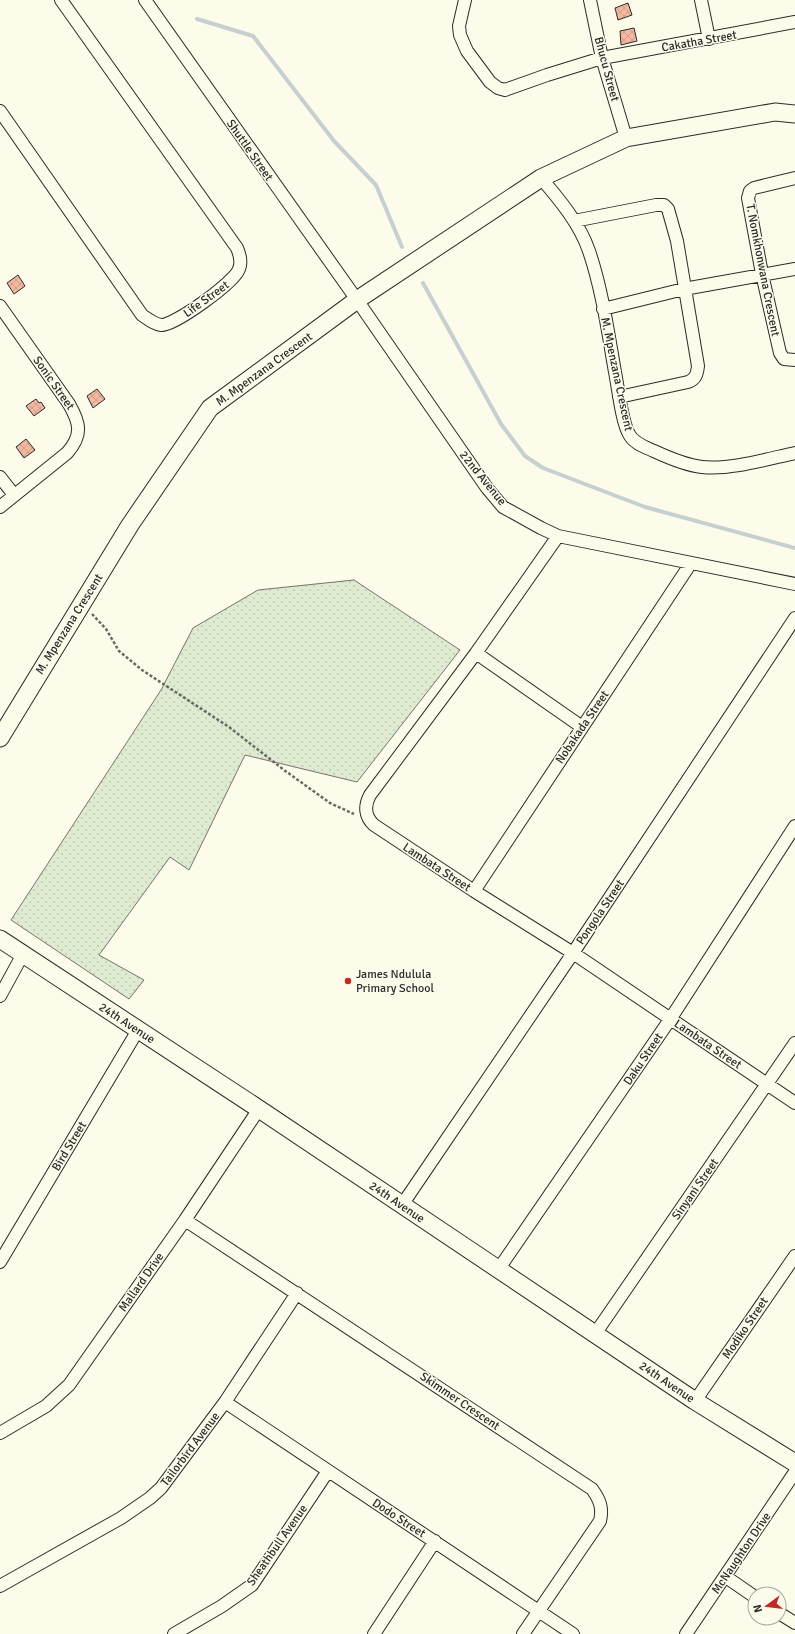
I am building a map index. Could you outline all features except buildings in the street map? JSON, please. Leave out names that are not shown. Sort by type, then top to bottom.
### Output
[{"type":"main road","name":"M. Mpenzana Crescent","points":[[0,738],[130,525],[210,408],[357,300],[541,178],[565,165],[626,138],[774,112],[795,114]]},
{"type":"main road","name":"24th Avenue","points":[[0,939],[259,1109],[696,1401],[795,1464]]},
{"type":"street","name":"Life Street","points":[[0,111],[142,314],[152,322],[161,325],[169,324],[183,316],[235,277],[240,264],[240,257],[237,248],[61,0]]},
{"type":"street","name":"Shuttle Street","points":[[145,0],[357,300]]},
{"type":"street","name":"Cakatha Street","points":[[465,0],[459,26],[466,51],[490,82],[498,88],[505,90],[602,58],[795,22]]},
{"type":"street","name":"Bhucu Street","points":[[590,0],[602,58],[626,138]]},
{"type":"street","points":[[701,0],[709,39]]},
{"type":"street","name":"M. Mpenzana Crescent","points":[[541,178],[574,221],[589,250],[603,309],[629,435],[640,444],[679,461],[704,467],[722,468],[795,453]]},
{"type":"street","name":"T. Nomkhonwana Crescent","points":[[795,178],[754,188],[748,194],[762,274],[780,353],[784,359],[795,360]]},
{"type":"street","points":[[574,221],[656,205],[666,207],[676,241],[698,366],[697,374],[693,380],[688,382],[620,397]]},
{"type":"street","points":[[603,309],[684,289],[795,269]]},
{"type":"street","name":"22nd Avenue","points":[[357,300],[487,488],[503,506],[540,528],[558,536],[795,584]]},
{"type":"street","name":"Sonic Street","points":[[0,306],[69,404],[79,425],[77,439],[68,453],[0,507]]},
{"type":"street","points":[[0,476],[14,496]]},
{"type":"street","points":[[371,822],[366,806],[370,795],[476,653],[558,536]]},
{"type":"street","name":"Nobakada Street","points":[[474,891],[691,563]]},
{"type":"street","name":"Pongola Street","points":[[402,1205],[795,618]]},
{"type":"street","points":[[476,653],[582,726]]},
{"type":"street","name":"Lambata Street","points":[[371,822],[474,891],[671,1018],[795,1103]]},
{"type":"street","name":"Daku Street","points":[[498,1270],[671,1018],[795,826]]},
{"type":"street","points":[[0,996],[23,954]]},
{"type":"street","name":"Bird Street","points":[[0,1262],[138,1030]]},
{"type":"street","name":"Sinyani Street","points":[[595,1334],[795,1043]]},
{"type":"street","name":"Mallard Drive","points":[[0,1433],[46,1406],[69,1385],[185,1220],[259,1109]]},
{"type":"street","name":"Skimmer Crescent","points":[[185,1220],[592,1489],[599,1499],[602,1513],[600,1521],[523,1634]]},
{"type":"street","name":"Modiko Street","points":[[696,1401],[795,1256]]},
{"type":"street","name":"Tailorbird Avenue","points":[[0,1586],[121,1518],[150,1498],[161,1488],[225,1402],[297,1293]]},
{"type":"street","name":"Dodo Street","points":[[225,1402],[573,1634]]},
{"type":"street","name":"Sheathbull Avenue","points":[[174,1634],[222,1606],[252,1585],[328,1471]]},
{"type":"street","name":"McNaughton Drive","points":[[686,1634],[726,1577],[795,1472]]},
{"type":"street","points":[[374,1634],[435,1541]]},
{"type":"street","points":[[726,1577],[747,1591]]},
{"type":"path","points":[[82,604],[106,629],[119,651],[142,670],[229,727],[284,770],[330,803],[371,822]]},
{"type":"green space","points":[[354,580],[460,650],[357,782],[245,755],[189,870],[170,857],[99,955],[144,980],[129,999],[11,920],[161,690],[193,628],[258,590]]},
{"type":"waterway","points":[[197,19],[253,36],[334,141],[376,185],[402,247]]},
{"type":"waterway","points":[[423,283],[501,424],[525,456],[543,468],[645,507],[795,548]]},
{"type":"place","name":"James Ndulula Primary School","points":[[348,981]]}]
